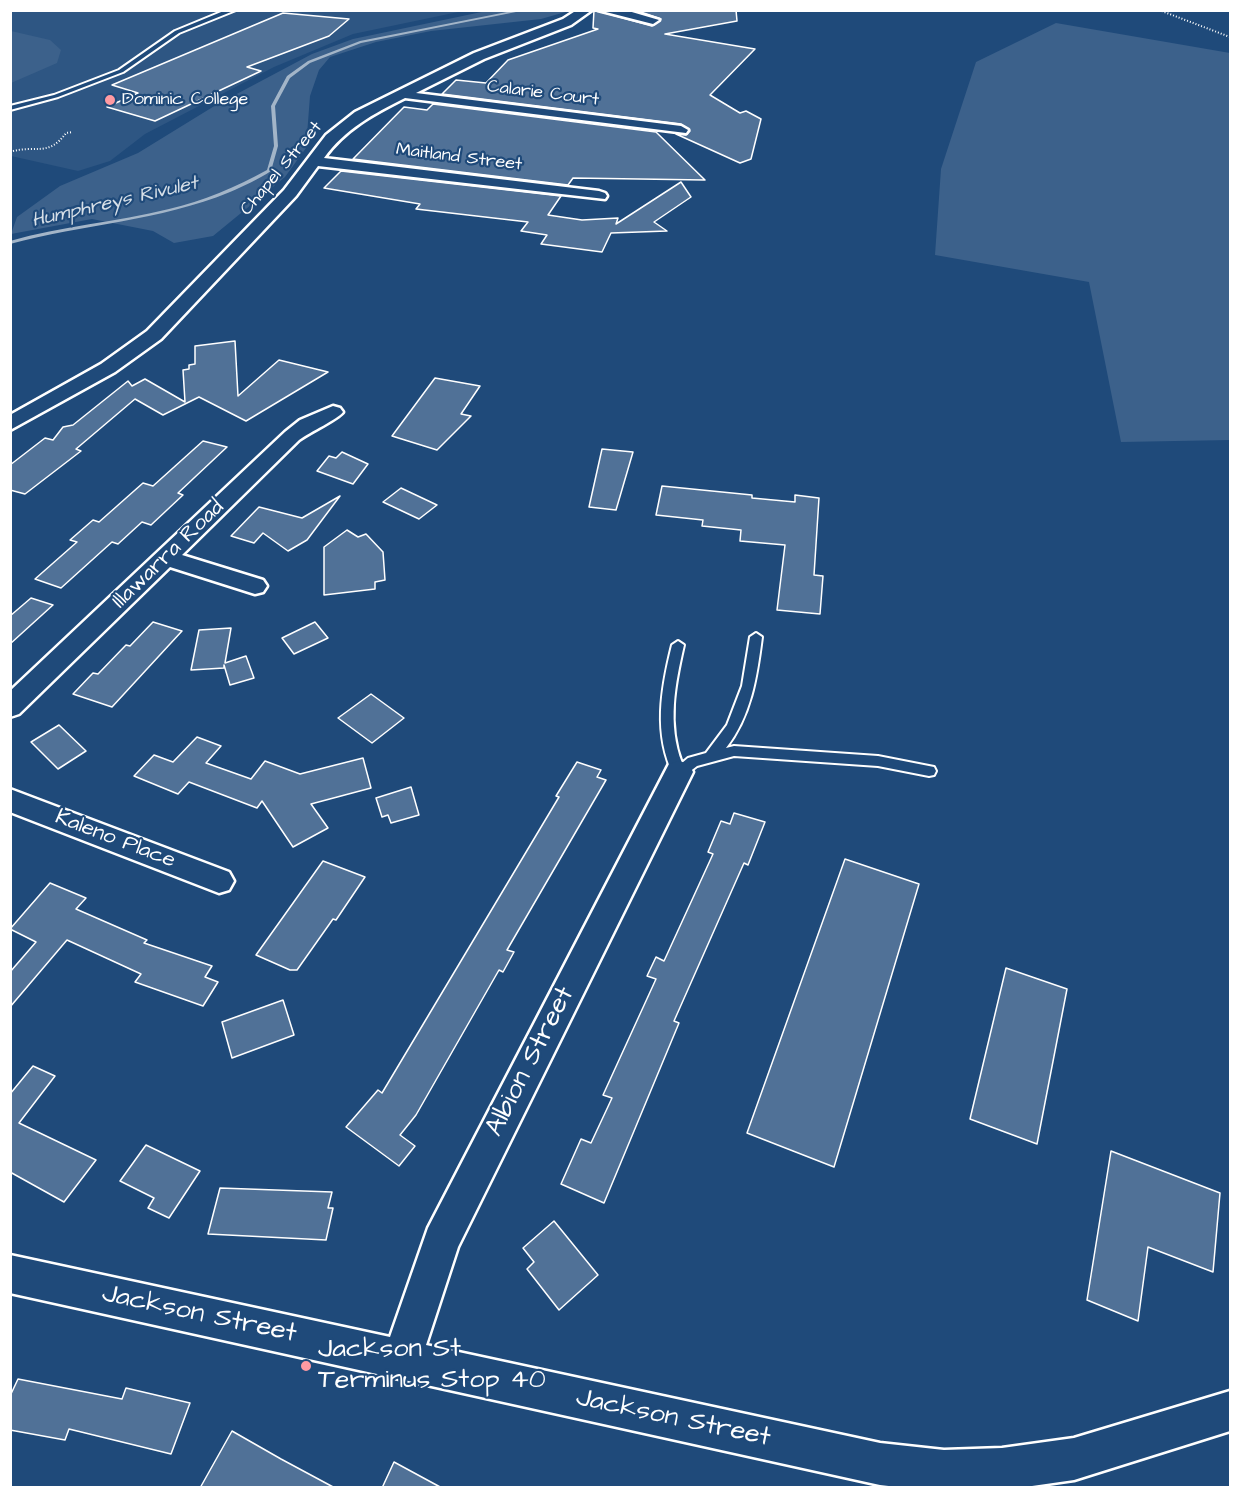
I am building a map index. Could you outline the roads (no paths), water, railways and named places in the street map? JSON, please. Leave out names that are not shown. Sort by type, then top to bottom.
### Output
[{"type":"street","name":"Chapel Street","points":[[10,424],[108,368],[154,335],[290,193],[331,138],[348,124],[401,93],[490,51],[567,22],[586,10]]},
{"type":"street","points":[[604,10],[653,20]]},
{"type":"street","name":"Calarie Court","points":[[401,93],[420,98],[681,130]]},
{"type":"street","name":"Maitland Street","points":[[314,161],[599,196]]},
{"type":"street","name":"Illawarra Road","points":[[10,706],[292,436],[307,424],[333,412]]},
{"type":"street","points":[[166,558],[255,586]]},
{"type":"street","name":"Albion Street","points":[[402,1360],[441,1241],[679,772]]},
{"type":"street","name":"Kaleno Place","points":[[10,800],[219,881]]},
{"type":"street","name":"Jackson Street","points":[[10,1274],[880,1464],[944,1471],[1002,1469],[1074,1459],[1230,1411]]},
{"type":"lane","points":[[10,108],[31,103],[121,71],[177,32],[233,10]]},
{"type":"lane","points":[[31,103],[37,110]]},
{"type":"lane","points":[[712,755],[739,720],[749,691],[756,637]]},
{"type":"lane","points":[[678,645],[665,710],[671,754],[679,772],[693,762],[712,755],[734,751],[878,761],[929,771]]},
{"type":"waterway","name":"Humphreys Rivulet","points":[[10,243],[49,233],[167,211],[232,189],[269,171],[276,146],[273,106],[288,77],[309,62],[360,42],[525,10]]},
{"type":"place","name":"Dominic College","points":[[110,100]]},
{"type":"place","name":"Jackson St Terminus Stop 40","points":[[306,1366]]}]
